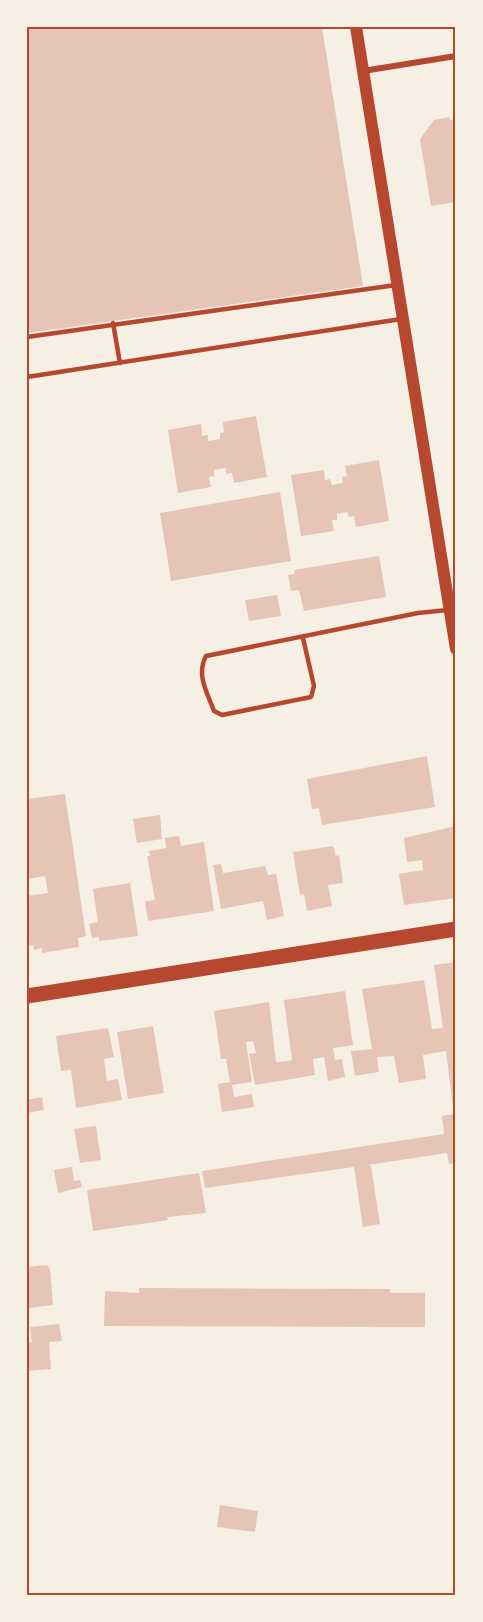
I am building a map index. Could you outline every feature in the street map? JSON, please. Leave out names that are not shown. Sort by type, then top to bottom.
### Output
[{"type":"main road","points":[[356,27],[456,649]]},
{"type":"main road","points":[[27,996],[456,929]]},
{"type":"street","points":[[363,71],[456,56]]},
{"type":"lane","points":[[27,337],[113,323],[397,285]]},
{"type":"lane","points":[[27,378],[403,318]]},
{"type":"lane","points":[[113,323],[120,363]]},
{"type":"lane","points":[[303,638],[314,686],[311,697],[222,714],[214,711],[201,677],[201,666],[206,656],[418,613],[450,610]]},
{"type":"building","points":[[27,27],[322,27],[363,286],[27,333]]},
{"type":"building","points":[[450,117],[450,120],[456,119],[456,202],[431,206],[420,139],[434,120]]},
{"type":"building","points":[[256,416],[267,477],[234,483],[232,473],[226,474],[226,468],[214,470],[214,476],[209,477],[211,487],[178,493],[168,430],[201,424],[202,436],[208,435],[208,441],[220,439],[220,433],[224,432],[223,422]]},
{"type":"building","points":[[379,460],[389,521],[356,527],[354,516],[349,517],[347,512],[337,514],[337,520],[332,520],[334,531],[301,536],[291,475],[324,470],[325,480],[330,479],[332,485],[343,483],[342,477],[347,476],[345,466]]},
{"type":"building","points":[[280,492],[291,561],[171,581],[160,513]]},
{"type":"building","points":[[379,556],[386,597],[304,611],[299,590],[291,591],[288,575],[295,574],[294,570]]},
{"type":"building","points":[[277,595],[281,616],[249,621],[245,600]]},
{"type":"building","points":[[427,756],[435,807],[322,825],[319,808],[312,809],[307,779]]},
{"type":"building","points":[[65,794],[86,936],[78,938],[79,947],[42,953],[42,948],[34,950],[33,945],[27,946],[27,896],[48,893],[45,876],[27,879],[27,799]]},
{"type":"building","points":[[160,815],[162,839],[137,843],[133,819]]},
{"type":"building","points":[[456,826],[456,898],[404,905],[399,874],[423,870],[422,860],[407,862],[404,838]]},
{"type":"building","points":[[179,836],[181,846],[204,842],[214,911],[148,921],[145,901],[155,900],[147,856],[150,856],[149,851],[166,848],[165,838]]},
{"type":"building","points":[[333,846],[336,856],[339,855],[343,883],[328,885],[332,906],[307,911],[304,894],[300,895],[293,852]]},
{"type":"building","points":[[221,864],[223,873],[265,866],[268,875],[276,874],[284,916],[267,920],[263,901],[221,909],[213,865]]},
{"type":"building","points":[[130,883],[138,936],[99,941],[99,937],[92,938],[89,924],[98,922],[93,889]]},
{"type":"building","points":[[456,962],[456,1163],[449,1164],[447,1153],[368,1165],[371,1166],[380,1224],[363,1227],[354,1167],[205,1188],[202,1171],[444,1134],[442,1116],[454,1114],[446,1051],[423,1055],[426,1079],[399,1083],[394,1056],[377,1057],[379,1072],[355,1076],[351,1051],[372,1049],[362,989],[424,980],[432,1029],[443,1028],[434,965]]},
{"type":"building","points":[[345,991],[353,1045],[333,1048],[335,1060],[342,1059],[345,1077],[328,1081],[324,1057],[313,1059],[315,1075],[255,1085],[249,1054],[256,1053],[253,1041],[246,1042],[252,1082],[232,1085],[234,1097],[252,1094],[254,1107],[222,1112],[218,1084],[230,1082],[226,1059],[221,1059],[214,1011],[269,1002],[276,1062],[288,1061],[292,1060],[284,1000]]},
{"type":"building","points":[[153,1026],[164,1093],[128,1099],[117,1032]]},
{"type":"building","points":[[108,1028],[114,1057],[104,1059],[107,1081],[118,1079],[122,1100],[76,1108],[71,1070],[61,1071],[56,1036]]},
{"type":"building","points":[[42,1097],[44,1110],[27,1113],[27,1100]]},
{"type":"building","points":[[96,1126],[101,1160],[80,1163],[74,1129]]},
{"type":"building","points":[[72,1167],[74,1181],[80,1180],[82,1187],[58,1193],[54,1170]]},
{"type":"building","points":[[199,1173],[206,1213],[167,1217],[168,1220],[93,1231],[87,1190]]},
{"type":"building","points":[[47,1265],[50,1269],[53,1305],[29,1308],[27,1267]]},
{"type":"building","points":[[139,1288],[390,1289],[390,1293],[425,1293],[425,1327],[104,1326],[105,1291],[139,1293]]},
{"type":"building","points":[[59,1324],[62,1341],[49,1342],[51,1369],[27,1371],[27,1342],[32,1342],[30,1327]]},
{"type":"building","points":[[220,1505],[258,1511],[255,1532],[217,1527]]}]
